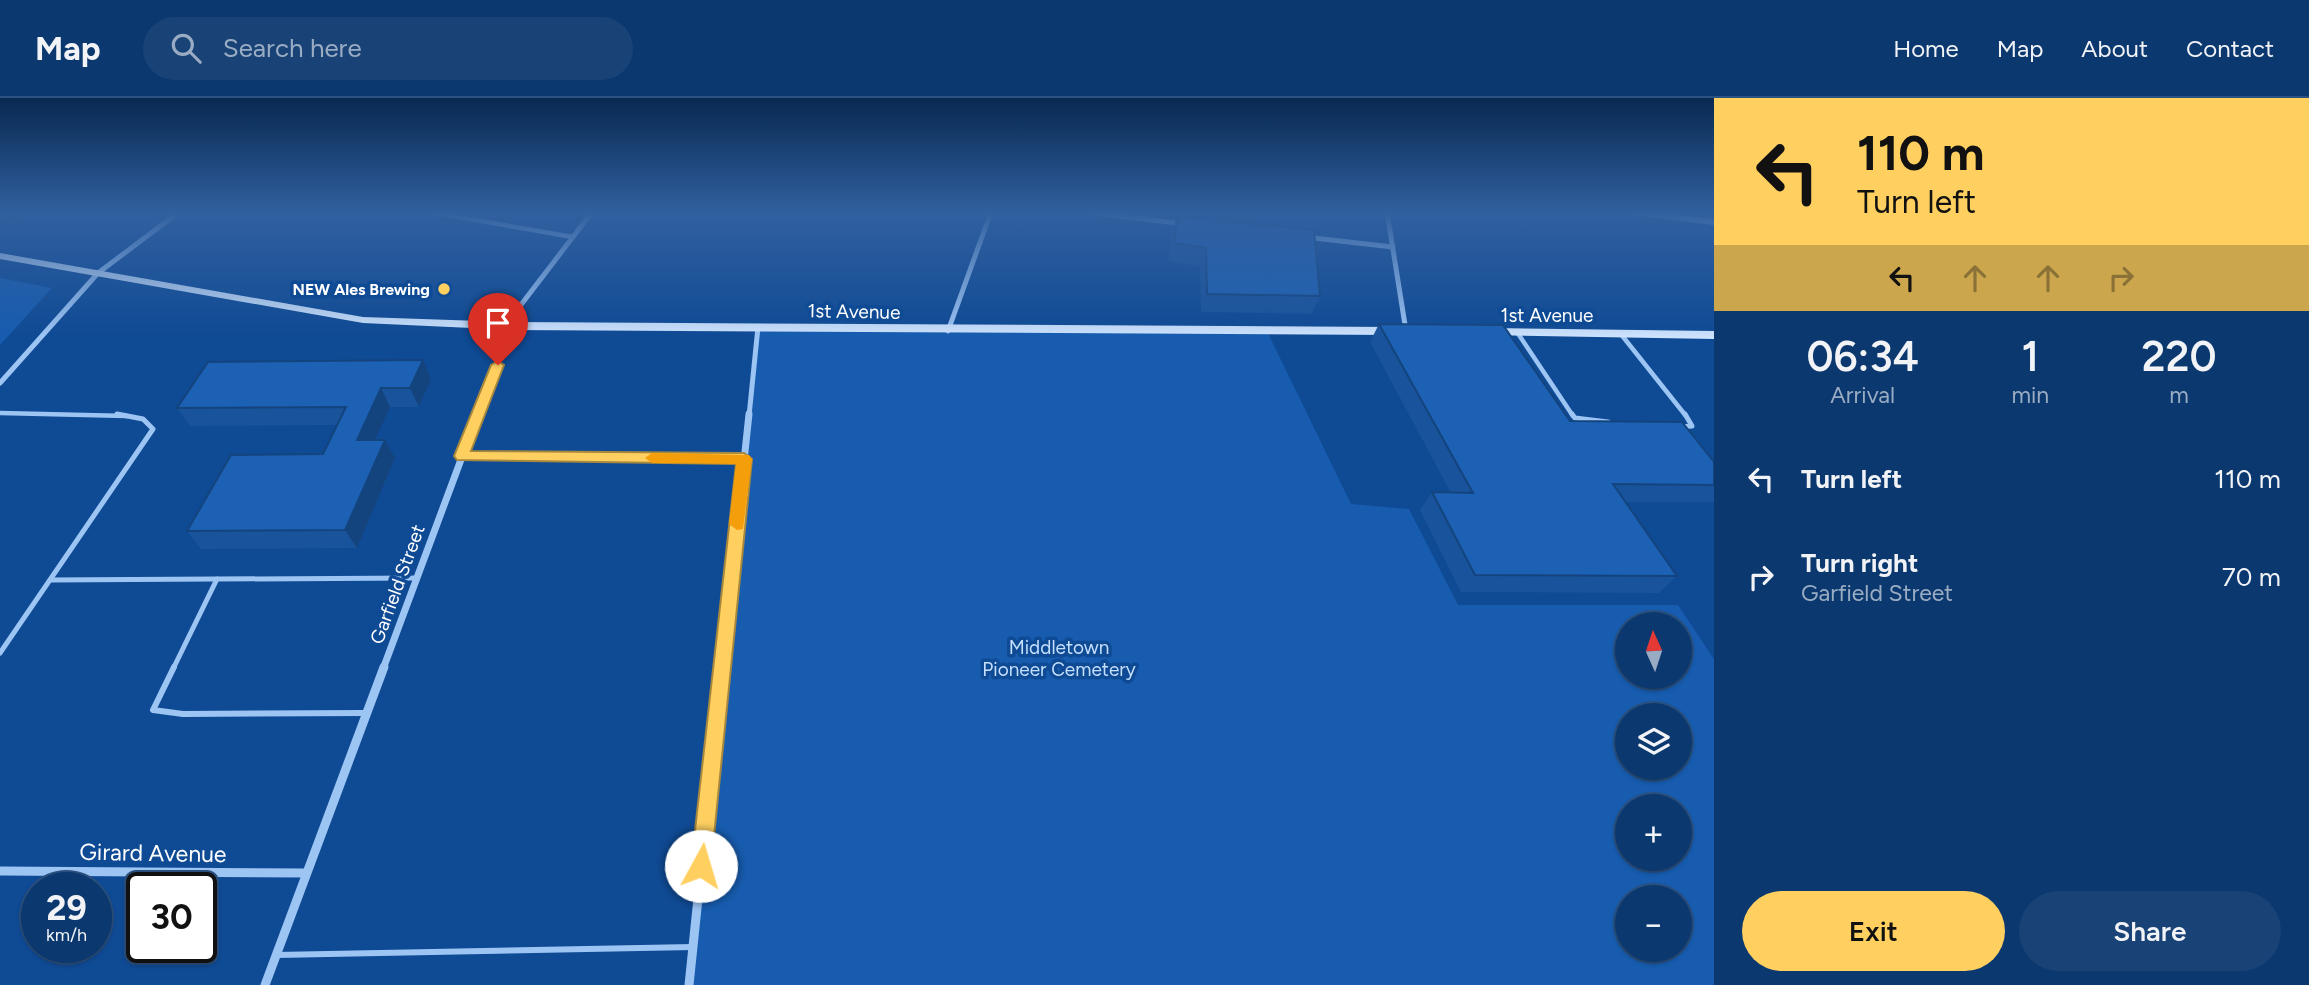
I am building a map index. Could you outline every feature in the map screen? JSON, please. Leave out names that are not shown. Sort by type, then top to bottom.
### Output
[{"type":"main road","name":"1st Avenue","points":[[0,256],[363,320],[513,326],[948,331],[1420,331]]},
{"type":"main road","name":"1st Avenue","points":[[1475,332],[1714,335]]},
{"type":"street","points":[[0,383],[98,273],[124,253]]},
{"type":"street","name":"Garfield Street","points":[[265,985],[517,310],[560,253]]},
{"type":"street","points":[[948,331],[976,253]]},
{"type":"street","points":[[1394,253],[1406,331]]},
{"type":"street","points":[[689,985],[758,327]]},
{"type":"street","name":"Girard Avenue","points":[[0,871],[306,873]]},
{"type":"lane","points":[[1517,332],[1575,418],[1615,423]]},
{"type":"lane","points":[[1619,333],[1692,426],[1679,426]]},
{"type":"lane","points":[[0,413],[118,414],[144,419],[153,429],[0,653]]},
{"type":"lane","points":[[462,456],[744,459]]},
{"type":"lane","points":[[50,580],[416,578]]},
{"type":"lane","points":[[216,579],[153,710],[183,714],[366,713]]},
{"type":"lane","points":[[276,956],[693,947]]},
{"type":"green space","points":[[0,278],[52,288],[0,345]]},
{"type":"green space","name":"Middletown Pioneer Cemetery","points":[[758,327],[1267,331],[1351,504],[1409,509],[1458,605],[1678,605],[1683,612],[1615,612],[1615,690],[1692,690],[1692,626],[1714,659],[1714,985],[689,985]]},
{"type":"building","points":[[1206,253],[1316,253],[1320,296],[1207,294]]},
{"type":"building","points":[[1379,324],[1503,325],[1570,421],[1682,422],[1714,462],[1714,485],[1613,484],[1677,576],[1475,575],[1432,492],[1473,493]]},
{"type":"building","points":[[423,360],[410,388],[381,388],[357,440],[385,440],[345,530],[187,531],[231,455],[323,454],[346,407],[177,408],[208,362]]},
{"type":"slow traffic","points":[[652,458],[744,459],[737,524]]},
{"type":"place","name":"NEW Ales Brewing","points":[[444,289]]},
{"type":"route","points":[[498,365],[462,456],[744,459],[701,866]]}]
